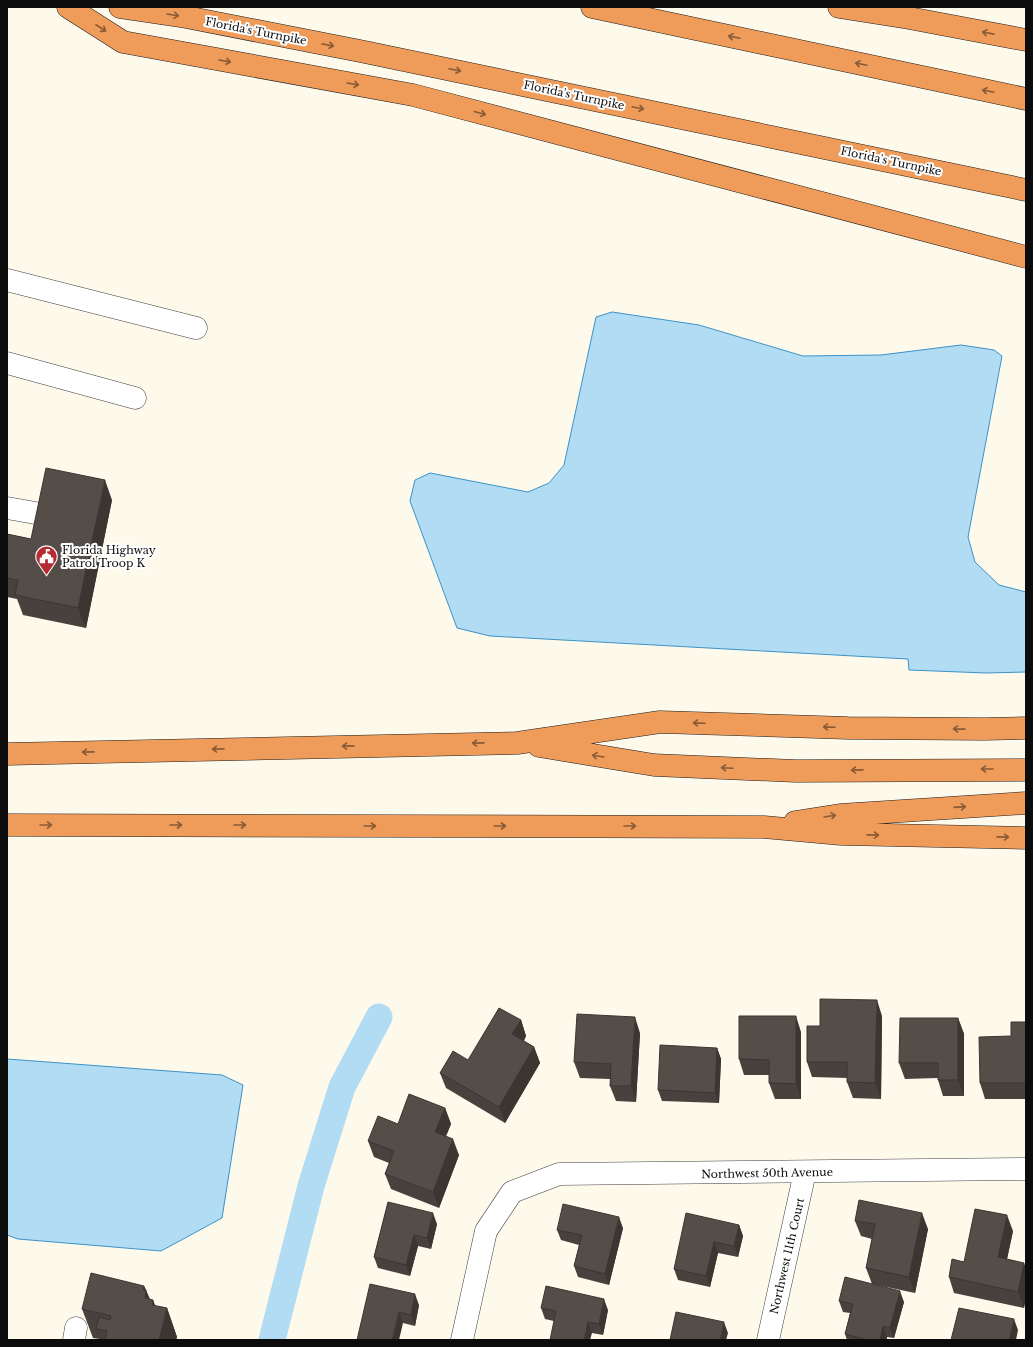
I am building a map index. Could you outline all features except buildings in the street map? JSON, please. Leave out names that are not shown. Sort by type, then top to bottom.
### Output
[{"type":"highway","points":[[68,7],[124,42],[413,95],[1026,257]]},
{"type":"highway","name":"Florida's Turnpike","points":[[120,7],[181,16],[360,51],[1026,190]]},
{"type":"highway","points":[[592,7],[1026,99]]},
{"type":"highway","points":[[839,7],[909,18],[1026,40]]},
{"type":"highway","points":[[7,754],[517,743],[660,722],[848,728],[1026,728]]},
{"type":"highway","points":[[517,743],[654,765],[796,771],[1026,770]]},
{"type":"highway","points":[[764,827],[840,815],[1026,803]]},
{"type":"highway","points":[[7,825],[764,827],[841,834],[1026,838]]},
{"type":"street","points":[[7,280],[196,328]]},
{"type":"street","points":[[7,363],[135,398]]},
{"type":"street","points":[[7,508],[41,514]]},
{"type":"street","name":"Northwest 50th Avenue","points":[[462,1340],[486,1230],[512,1192],[559,1174],[1026,1169]]},
{"type":"street","name":"Northwest 11th Court","points":[[768,1340],[805,1172]]},
{"type":"water","points":[[612,312],[699,325],[803,356],[881,355],[961,345],[994,350],[1002,356],[968,537],[975,562],[999,585],[1026,592],[1026,672],[986,673],[909,670],[908,659],[490,636],[457,628],[410,501],[415,480],[430,473],[528,492],[549,483],[564,465],[596,317]]},
{"type":"water","points":[[7,1059],[222,1075],[243,1085],[222,1218],[161,1251],[18,1239],[7,1235]]},
{"type":"waterway","points":[[272,1340],[311,1186],[342,1087],[379,1017]]},
{"type":"place","name":"Florida Highway Patrol Troop K","points":[[47,576]]}]
